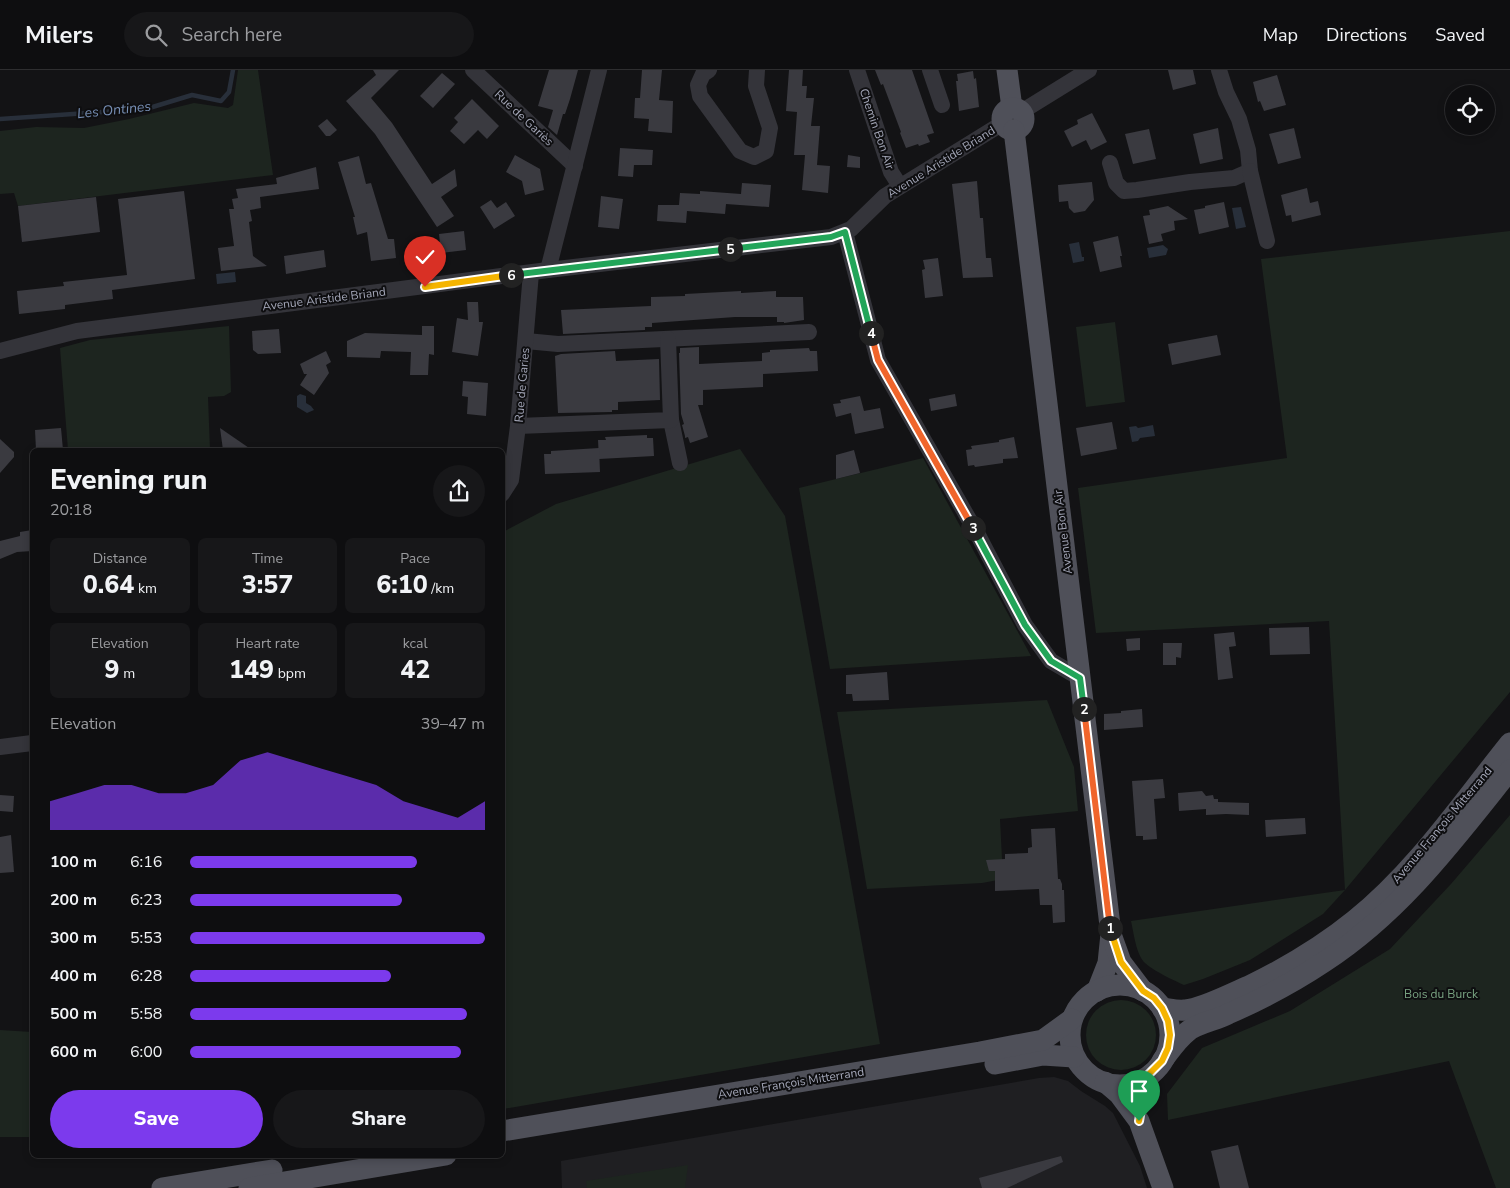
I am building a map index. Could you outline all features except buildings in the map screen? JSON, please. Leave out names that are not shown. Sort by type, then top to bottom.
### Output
[{"type":"main road","name":"Avenue Bon Air","points":[[1008,70],[1111,934],[1121,962],[1143,991]]},
{"type":"main road","name":"Avenue François Mitterrand","points":[[1162,1008],[1186,1010],[1218,1000],[1274,974],[1323,944],[1356,919],[1399,879],[1421,854],[1510,743]]},
{"type":"main road","name":"Avenue François Mitterrand","points":[[1162,1061],[1188,1031],[1277,991],[1326,961],[1366,931],[1400,901],[1434,864],[1510,770]]},
{"type":"main road","name":"Avenue Bon Air","points":[[1097,991],[1108,963],[1111,934]]},
{"type":"main road","points":[[1118,985],[1131,986],[1154,998],[1162,1008],[1168,1021],[1170,1035],[1168,1048],[1162,1061],[1147,1076],[1130,1083],[1117,1084],[1105,1082],[1095,1078],[1074,1057],[1070,1032],[1072,1019],[1079,1006],[1097,991],[1118,985]]},
{"type":"main road","name":"Avenue François Mitterrand","points":[[505,1131],[1043,1040],[1072,1019]]},
{"type":"main road","name":"Avenue François Mitterrand","points":[[505,1146],[1043,1056],[1074,1057]]},
{"type":"main road","points":[[1139,1121],[1147,1076]]},
{"type":"main road","points":[[1105,1082],[1119,1094],[1139,1121],[1163,1188]]},
{"type":"main road","points":[[162,1188],[341,1158]]},
{"type":"main road","points":[[249,1188],[428,1158]]},
{"type":"street","name":"Rue de Gariès","points":[[473,70],[575,166]]},
{"type":"street","points":[[548,270],[599,70]]},
{"type":"street","points":[[709,70],[704,74],[698,85],[700,96],[740,152],[754,157],[766,151],[770,128],[756,86],[756,70]]},
{"type":"street","name":"Chemin Bon Air","points":[[856,70],[891,172],[900,186]]},
{"type":"street","points":[[930,70],[942,105]]},
{"type":"street","name":"Avenue Aristide Briand","points":[[0,351],[77,331],[548,270],[831,237],[845,232],[885,196],[900,186],[1089,70]]},
{"type":"street","points":[[1219,70],[1226,92],[1239,119],[1248,150],[1250,170],[1267,241]]},
{"type":"street","points":[[1110,163],[1116,183],[1124,191],[1234,178],[1250,170]]},
{"type":"street","points":[[845,232],[878,360],[979,537],[1025,625],[1051,661],[1080,678]]},
{"type":"street","name":"Rue de Garies","points":[[505,490],[512,480],[531,273]]},
{"type":"street","points":[[526,341],[558,344],[809,332]]},
{"type":"street","points":[[668,339],[670,420],[680,463]]},
{"type":"street","points":[[518,426],[670,420]]},
{"type":"street","points":[[0,747],[30,743]]},
{"type":"shaded area","points":[[1241,207],[1246,227],[1236,229],[1232,208]]},
{"type":"shaded area","points":[[1079,242],[1084,261],[1073,263],[1069,244]]},
{"type":"shaded area","points":[[1163,245],[1168,249],[1166,255],[1149,258],[1147,248]]},
{"type":"shaded area","points":[[235,272],[236,282],[217,284],[216,274]]},
{"type":"shaded area","points":[[300,394],[306,396],[306,403],[314,410],[307,413],[297,407],[297,396]]},
{"type":"shaded area","points":[[1153,425],[1155,436],[1140,438],[1138,441],[1132,442],[1129,427],[1136,426],[1138,428]]},
{"type":"shaded area","points":[[1054,1077],[1068,1081],[1113,1113],[1140,1166],[1147,1188],[562,1188],[561,1161],[1039,1078]]},
{"type":"green space","points":[[238,70],[258,70],[273,175],[18,206],[14,193],[0,194],[0,131],[36,127],[84,128],[194,103],[228,108],[233,105]]},
{"type":"green space","points":[[1510,231],[1510,692],[1345,890],[1329,621],[1096,633],[1078,488],[1287,458],[1261,259]]},
{"type":"green space","points":[[1115,322],[1125,402],[1086,407],[1076,327]]},
{"type":"green space","points":[[229,326],[231,392],[224,396],[208,397],[210,448],[68,448],[60,348],[90,340]]},
{"type":"green space","points":[[740,449],[785,516],[880,1044],[505,1109],[505,531],[556,504]]},
{"type":"green space","points":[[923,458],[1031,656],[830,669],[799,488]]},
{"type":"green space","points":[[1047,700],[1074,767],[1078,811],[1000,819],[1003,879],[982,883],[867,889],[837,712]]},
{"type":"green space","name":"Bois du Burck","points":[[1510,815],[1510,1188],[1496,1188],[1449,1061],[1168,1120],[1167,1094],[1202,1048],[1290,1011],[1390,949],[1451,884]]},
{"type":"green space","points":[[1345,890],[1323,914],[1250,960],[1184,985],[1148,966],[1137,949],[1134,938],[1131,921]]},
{"type":"green space","points":[[1121,1000],[1140,1006],[1150,1016],[1156,1035],[1150,1054],[1140,1064],[1121,1070],[1102,1064],[1092,1054],[1086,1035],[1092,1016],[1102,1006]]},
{"type":"green space","points":[[0,1030],[30,1032],[30,1137],[0,1137]]},
{"type":"green space","points":[[688,1165],[685,1188],[587,1188],[586,1181]]},
{"type":"waterway","name":"Les Ontines","points":[[0,119],[146,109],[192,95],[221,101],[229,92],[233,70]]},
{"type":"route","points":[[425,287],[548,270],[831,237],[845,232],[878,360],[979,537],[1025,625],[1051,661],[1080,678],[1111,934],[1121,962],[1143,991],[1154,998],[1162,1008],[1168,1021],[1170,1035],[1168,1048],[1162,1061],[1147,1076],[1139,1121]]}]
